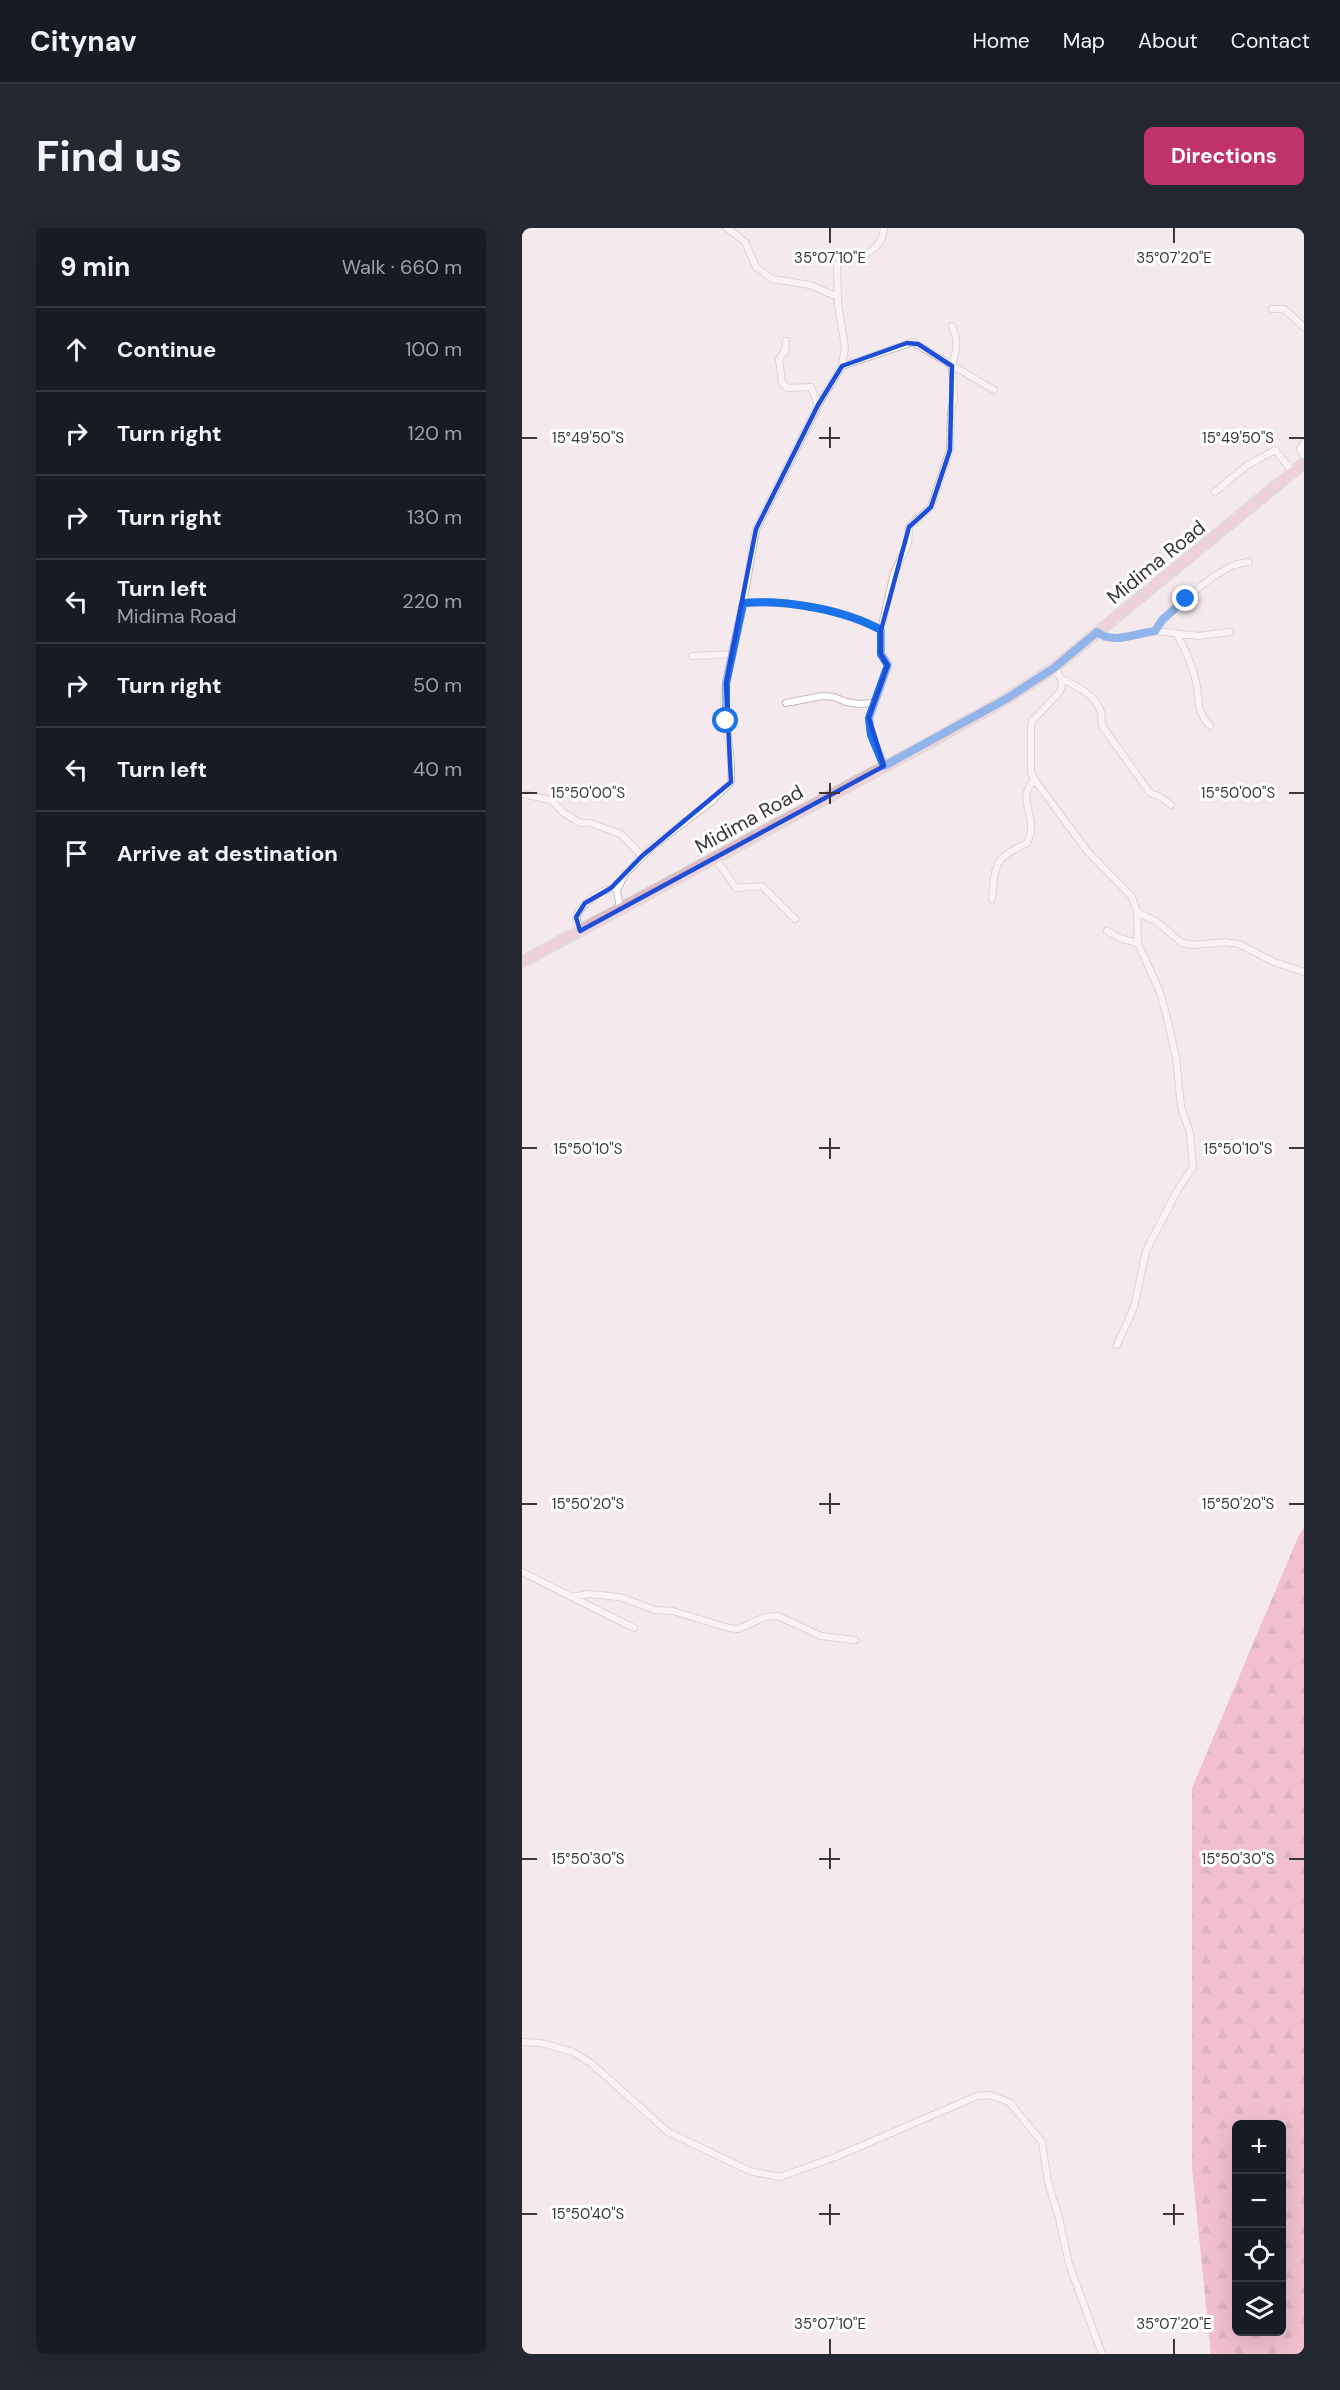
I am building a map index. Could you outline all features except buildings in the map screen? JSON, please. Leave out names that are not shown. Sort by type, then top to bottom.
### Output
[{"type":"main road","name":"Midima Road","points":[[522,962],[1006,699],[1054,668],[1304,463]]},
{"type":"street","points":[[727,228],[745,242],[756,267],[772,279],[810,285],[838,297]]},
{"type":"street","points":[[620,910],[618,887],[625,874],[642,856],[711,802],[731,782],[732,769],[724,703],[756,529],[818,405],[842,366],[845,347],[838,297],[837,264],[869,255],[883,237],[884,228]]},
{"type":"street","points":[[1272,309],[1284,309],[1304,327]]},
{"type":"street","points":[[884,766],[871,735],[869,718],[888,665],[881,654],[881,630],[894,573],[908,544],[909,527],[931,507],[950,450],[951,412],[954,397],[952,366],[956,344],[952,326]]},
{"type":"street","points":[[786,341],[785,351],[779,358],[782,382],[788,388],[811,387],[818,405]]},
{"type":"street","points":[[842,366],[913,342],[994,390]]},
{"type":"street","points":[[1304,442],[1300,449],[1304,456]]},
{"type":"street","points":[[1215,492],[1246,466],[1275,450],[1293,472]]},
{"type":"street","points":[[1155,631],[1172,610],[1210,579],[1234,565],[1249,562]]},
{"type":"street","points":[[743,603],[764,602],[826,611],[854,618],[881,630]]},
{"type":"street","points":[[1097,632],[1103,637],[1120,638],[1155,631],[1206,636],[1230,632]]},
{"type":"street","points":[[1177,634],[1194,674],[1199,711],[1210,726]]},
{"type":"street","points":[[692,656],[733,654]]},
{"type":"street","points":[[1054,668],[1062,679],[1086,692],[1095,701],[1101,711],[1103,727],[1141,781],[1150,793],[1161,797],[1171,805]]},
{"type":"street","points":[[1062,679],[1063,687],[1060,692],[1032,721],[1031,766],[1034,779],[1088,852],[1132,897],[1137,912],[1138,943],[1160,992],[1167,1018],[1176,1058],[1181,1107],[1190,1133],[1193,1167],[1177,1191],[1146,1251],[1136,1298],[1117,1345]]},
{"type":"street","points":[[786,703],[822,696],[853,703],[874,703]]},
{"type":"street","points":[[992,899],[994,872],[999,860],[1006,853],[1027,843],[1032,830],[1026,804],[1027,788],[1034,779]]},
{"type":"street","points":[[522,794],[551,800],[564,813],[580,823],[590,823],[621,834],[642,856]]},
{"type":"street","points":[[715,858],[736,888],[762,886],[795,919]]},
{"type":"street","points":[[580,931],[576,917],[585,903],[605,891],[618,887]]},
{"type":"street","points":[[1137,912],[1156,922],[1182,943],[1239,944],[1274,962],[1304,972]]},
{"type":"street","points":[[1107,931],[1122,939],[1138,943]]},
{"type":"street","points":[[522,1572],[634,1628]]},
{"type":"street","points":[[573,1597],[588,1594],[620,1597],[655,1610],[673,1611],[738,1629],[765,1617],[778,1616],[821,1636],[855,1640]]},
{"type":"street","points":[[522,2042],[541,2043],[573,2052],[592,2064],[668,2132],[750,2171],[770,2176],[780,2177],[838,2156],[977,2096],[989,2095],[1009,2102],[1041,2142],[1048,2182],[1069,2264],[1102,2354]]},
{"type":"highlighted area","points":[[907,343],[918,344],[952,366],[950,450],[931,507],[909,527],[881,630],[881,654],[888,665],[869,718],[884,766],[580,931],[576,917],[585,903],[611,888],[642,856],[731,782],[726,683],[756,529],[818,405],[842,366]]},
{"type":"green space","points":[[1304,1528],[1304,2354],[1211,2354],[1192,2168],[1192,1788],[1299,1535]]},
{"type":"route","points":[[726,721],[724,703],[726,683],[743,603],[764,602],[838,614],[870,623],[881,630],[881,654],[888,665],[869,718],[871,735],[884,766],[1006,699],[1054,668],[1097,632],[1103,637],[1120,638],[1155,631],[1162,620],[1186,599]]}]
